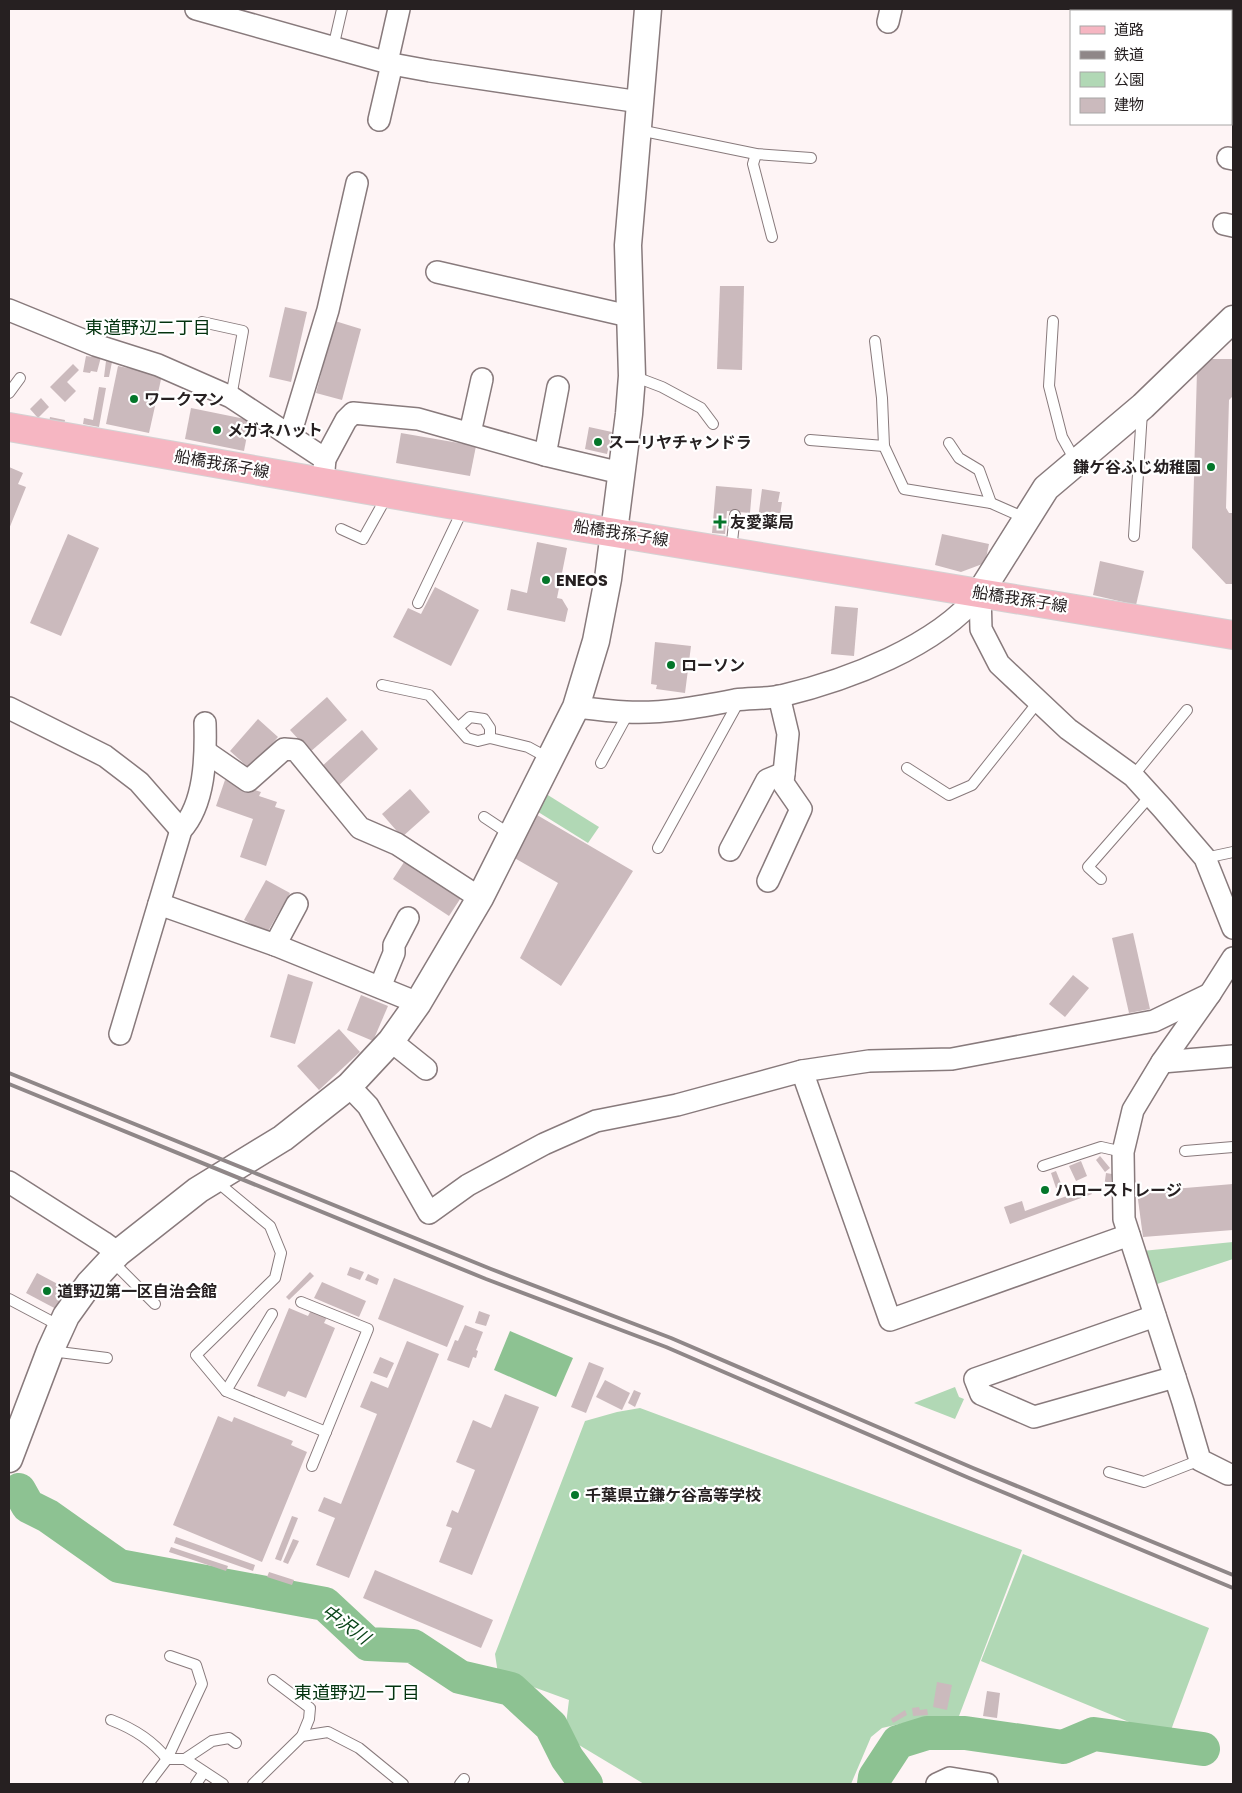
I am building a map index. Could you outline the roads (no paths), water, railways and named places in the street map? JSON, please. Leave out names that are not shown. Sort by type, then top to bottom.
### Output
[{"type":"main road","name":"船橋我孫子線","points":[[9,428],[321,470],[388,493],[615,533],[1233,635]]},
{"type":"street","points":[[196,9],[390,63],[430,71],[640,102]]},
{"type":"street","points":[[379,120],[399,9]]},
{"type":"street","points":[[9,1459],[50,1351],[66,1316],[89,1284],[115,1257],[198,1190],[282,1138],[349,1086],[391,1041],[418,1003],[480,898],[576,707],[596,641],[615,533],[632,376],[628,246],[648,9]]},
{"type":"street","points":[[290,435],[328,310],[357,183]]},
{"type":"street","points":[[437,272],[630,315]]},
{"type":"street","points":[[9,310],[96,345],[158,366],[230,398],[290,435],[321,470],[346,420],[353,412],[418,419],[470,432],[545,455],[621,473]]},
{"type":"street","points":[[576,707],[627,712],[675,711],[739,700],[779,696],[862,672],[930,637],[961,614],[980,593],[1046,488],[1143,406],[1233,319]]},
{"type":"street","points":[[470,432],[482,379]]},
{"type":"street","points":[[545,455],[558,387]]},
{"type":"street","points":[[980,593],[982,629],[999,664],[1068,729],[1133,776],[1151,795],[1205,858],[1233,928]]},
{"type":"street","points":[[768,882],[800,809],[783,783],[788,734],[779,696]]},
{"type":"street","points":[[9,708],[105,756],[139,782],[181,830]]},
{"type":"street","points":[[120,1034],[181,830],[187,824],[200,790],[206,752],[205,723]]},
{"type":"street","points":[[206,752],[248,781],[284,749],[296,750],[360,828],[397,844],[480,898]]},
{"type":"street","points":[[730,850],[767,780],[784,772]]},
{"type":"street","points":[[159,904],[275,945],[418,1003]]},
{"type":"street","points":[[275,945],[297,904]]},
{"type":"street","points":[[380,987],[394,953],[394,945],[408,918]]},
{"type":"street","points":[[1231,1474],[1200,1460],[1124,1219],[1123,1152],[1133,1110],[1162,1062],[1233,958]]},
{"type":"street","points":[[349,1086],[368,1106],[429,1213],[468,1185],[544,1144],[596,1121],[677,1105],[802,1071],[869,1061],[952,1059],[1154,1022],[1210,994]]},
{"type":"street","points":[[391,1041],[426,1069]]},
{"type":"street","points":[[1162,1062],[1233,1056]]},
{"type":"street","points":[[802,1071],[890,1320],[1129,1235]]},
{"type":"street","points":[[9,1182],[103,1242],[115,1257]]},
{"type":"street","points":[[1155,1316],[975,1379],[981,1394],[1034,1417],[1175,1377]]},
{"type":"street","points":[[937,1784],[950,1778],[987,1784]]},
{"type":"lane","points":[[333,48],[342,9]]},
{"type":"lane","points":[[639,130],[756,154],[811,158]]},
{"type":"lane","points":[[756,154],[753,164],[772,237]]},
{"type":"lane","points":[[1053,321],[1049,386],[1062,437],[1076,463]]},
{"type":"lane","points":[[202,322],[244,331],[230,398]]},
{"type":"lane","points":[[875,341],[882,398],[884,446],[904,489],[992,503],[1026,518]]},
{"type":"lane","points":[[632,376],[662,387],[701,408],[713,424]]},
{"type":"lane","points":[[9,393],[20,378]]},
{"type":"lane","points":[[1134,536],[1143,406]]},
{"type":"lane","points":[[810,440],[884,446]]},
{"type":"lane","points":[[949,443],[959,458],[979,470],[992,503]]},
{"type":"lane","points":[[341,529],[363,539],[388,493]]},
{"type":"lane","points":[[418,602],[464,506]]},
{"type":"lane","points":[[730,551],[735,515]]},
{"type":"lane","points":[[382,685],[429,695],[467,738],[478,740],[490,738],[528,748],[551,760]]},
{"type":"lane","points":[[658,848],[739,700]]},
{"type":"lane","points":[[906,768],[949,795],[972,785],[1038,702]]},
{"type":"lane","points":[[1133,776],[1188,710]]},
{"type":"lane","points":[[601,763],[627,712]]},
{"type":"lane","points":[[459,727],[470,717],[484,719],[490,728],[490,738]]},
{"type":"lane","points":[[1101,879],[1088,866],[1151,795]]},
{"type":"lane","points":[[484,817],[512,835]]},
{"type":"lane","points":[[1205,858],[1233,852]]},
{"type":"lane","points":[[1043,1166],[1101,1147],[1123,1152]]},
{"type":"lane","points":[[1184,1151],[1233,1147]]},
{"type":"lane","points":[[215,1180],[270,1226],[281,1253],[275,1278],[196,1355],[226,1391],[326,1432]]},
{"type":"lane","points":[[115,1257],[155,1304]]},
{"type":"lane","points":[[9,1299],[61,1327]]},
{"type":"lane","points":[[301,1302],[368,1329],[312,1466]]},
{"type":"lane","points":[[226,1391],[272,1314]]},
{"type":"lane","points":[[50,1351],[107,1358]]},
{"type":"lane","points":[[1109,1472],[1144,1482],[1200,1460]]},
{"type":"lane","points":[[148,1784],[167,1759],[202,1684],[196,1665],[170,1656]]},
{"type":"lane","points":[[253,1784],[302,1736],[309,1720],[310,1708],[273,1680]]},
{"type":"lane","points":[[111,1720],[127,1726],[160,1750],[167,1759]]},
{"type":"lane","points":[[302,1736],[328,1732],[359,1748],[403,1784]]},
{"type":"lane","points":[[167,1759],[185,1759],[212,1741],[229,1738],[236,1743]]},
{"type":"lane","points":[[185,1759],[223,1784]]},
{"type":"lane","points":[[196,1784],[204,1772]]},
{"type":"waterway","name":"中沢川","points":[[19,1490],[28,1506],[48,1516],[119,1566],[325,1604],[368,1644],[413,1646],[460,1677],[511,1689],[551,1726],[567,1758],[586,1784]]},
{"type":"waterway","points":[[874,1784],[875,1777],[898,1742],[927,1733],[965,1733],[1063,1747],[1094,1734],[1203,1749]]},
{"type":"railway","points":[[9,1073],[491,1269],[671,1338],[973,1468],[1233,1575]]},
{"type":"railway","points":[[9,1084],[486,1279],[666,1347],[969,1478],[1233,1588]]},
{"type":"place","name":"ワークマン","points":[[134,399]]},
{"type":"place","name":"メガネハット","points":[[217,430]]},
{"type":"place","name":"スーリヤチャンドラ","points":[[598,442]]},
{"type":"place","name":"鎌ケ谷ふじ幼稚園","points":[[1211,467]]},
{"type":"place","name":"友愛薬局","points":[[720,522]]},
{"type":"place","name":"ENEOS","points":[[546,580]]},
{"type":"place","name":"ローソン","points":[[671,665]]},
{"type":"place","name":"ハローストレージ","points":[[1045,1190]]},
{"type":"place","name":"道野辺第一区自治会館","points":[[47,1291]]},
{"type":"place","name":"千葉県立鎌ケ谷高等学校","points":[[575,1495]]},
{"type":"district","name":"東道野辺二丁目","points":[[148,327]]},
{"type":"district","name":"東道野辺一丁目","points":[[357,1692]]}]
